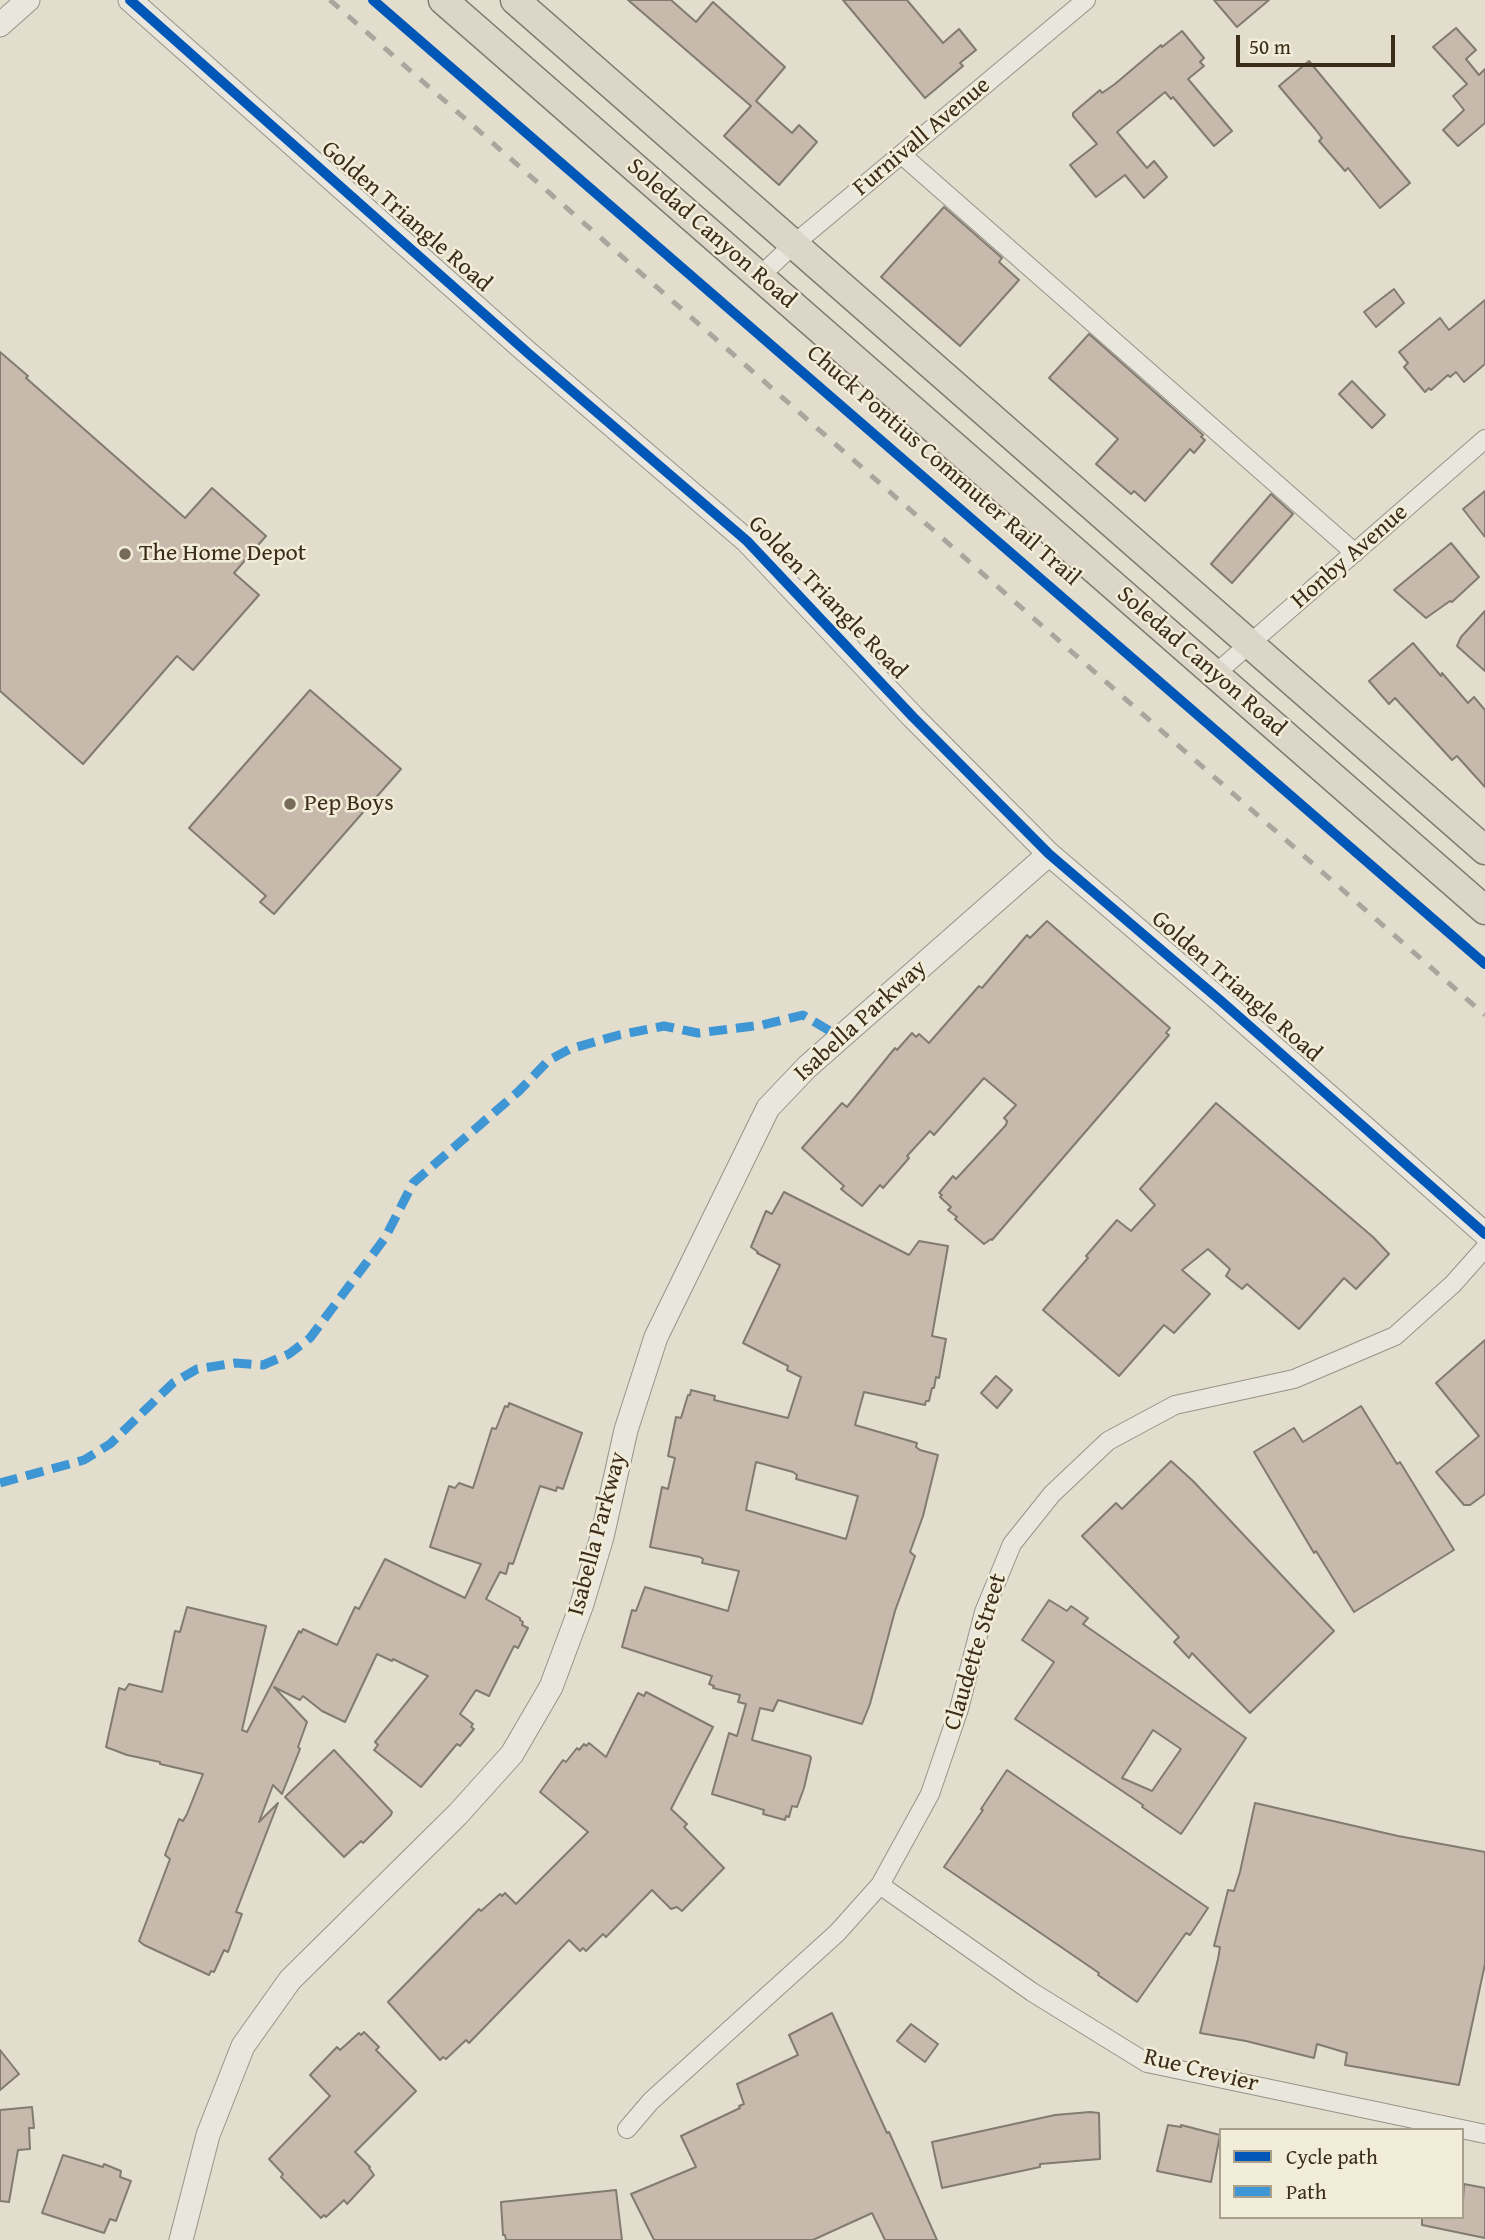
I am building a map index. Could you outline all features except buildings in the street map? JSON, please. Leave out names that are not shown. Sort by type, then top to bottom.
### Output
[{"type":"main road","name":"Soledad Canyon Road","points":[[443,0],[1485,910]]},
{"type":"main road","name":"Soledad Canyon Road","points":[[514,0],[1485,850]]},
{"type":"street","points":[[0,25],[27,0]]},
{"type":"street","name":"Golden Triangle Road","points":[[130,0],[568,388],[747,541],[913,717],[1049,854],[1221,1001],[1485,1234]]},
{"type":"street","name":"Furnivall Avenue","points":[[760,276],[794,244],[1086,0]]},
{"type":"street","points":[[902,155],[1355,553]]},
{"type":"street","name":"Honby Avenue","points":[[1215,674],[1485,439]]},
{"type":"street","name":"Isabella Parkway","points":[[181,2240],[208,2135],[243,2046],[290,1980],[458,1814],[512,1755],[551,1687],[582,1604],[602,1537],[626,1430],[656,1338],[768,1108],[807,1067],[1049,854]]},
{"type":"street","name":"Claudette Street","points":[[627,2129],[651,2101],[836,1933],[880,1885],[930,1794],[959,1709],[984,1612],[1012,1544],[1052,1494],[1108,1441],[1175,1405],[1294,1378],[1395,1336],[1453,1284],[1485,1248]]},
{"type":"street","name":"Rue Crevier","points":[[880,1885],[1032,1992],[1147,2063],[1456,2128]]},
{"type":"street","name":"Rue Crevier","points":[[1464,2130],[1485,2134]]},
{"type":"railway","points":[[330,0],[1485,1015]]},
{"type":"marked path","points":[[0,1483],[84,1460],[110,1444],[173,1383],[197,1369],[235,1363],[263,1365],[289,1354],[310,1338],[385,1238],[413,1183],[519,1091],[549,1060],[570,1049],[664,1026],[698,1033],[762,1025],[803,1015],[840,1037]]},
{"type":"cycle path","points":[[130,0],[529,354],[747,541],[913,717],[1049,854],[1221,1001],[1485,1234]]},
{"type":"cycle path","name":"Chuck Pontius Commuter Rail Trail","points":[[373,0],[1485,964]]},
{"type":"place","name":"The Home Depot","points":[[125,554]]},
{"type":"place","name":"Pep Boys","points":[[290,804]]}]
